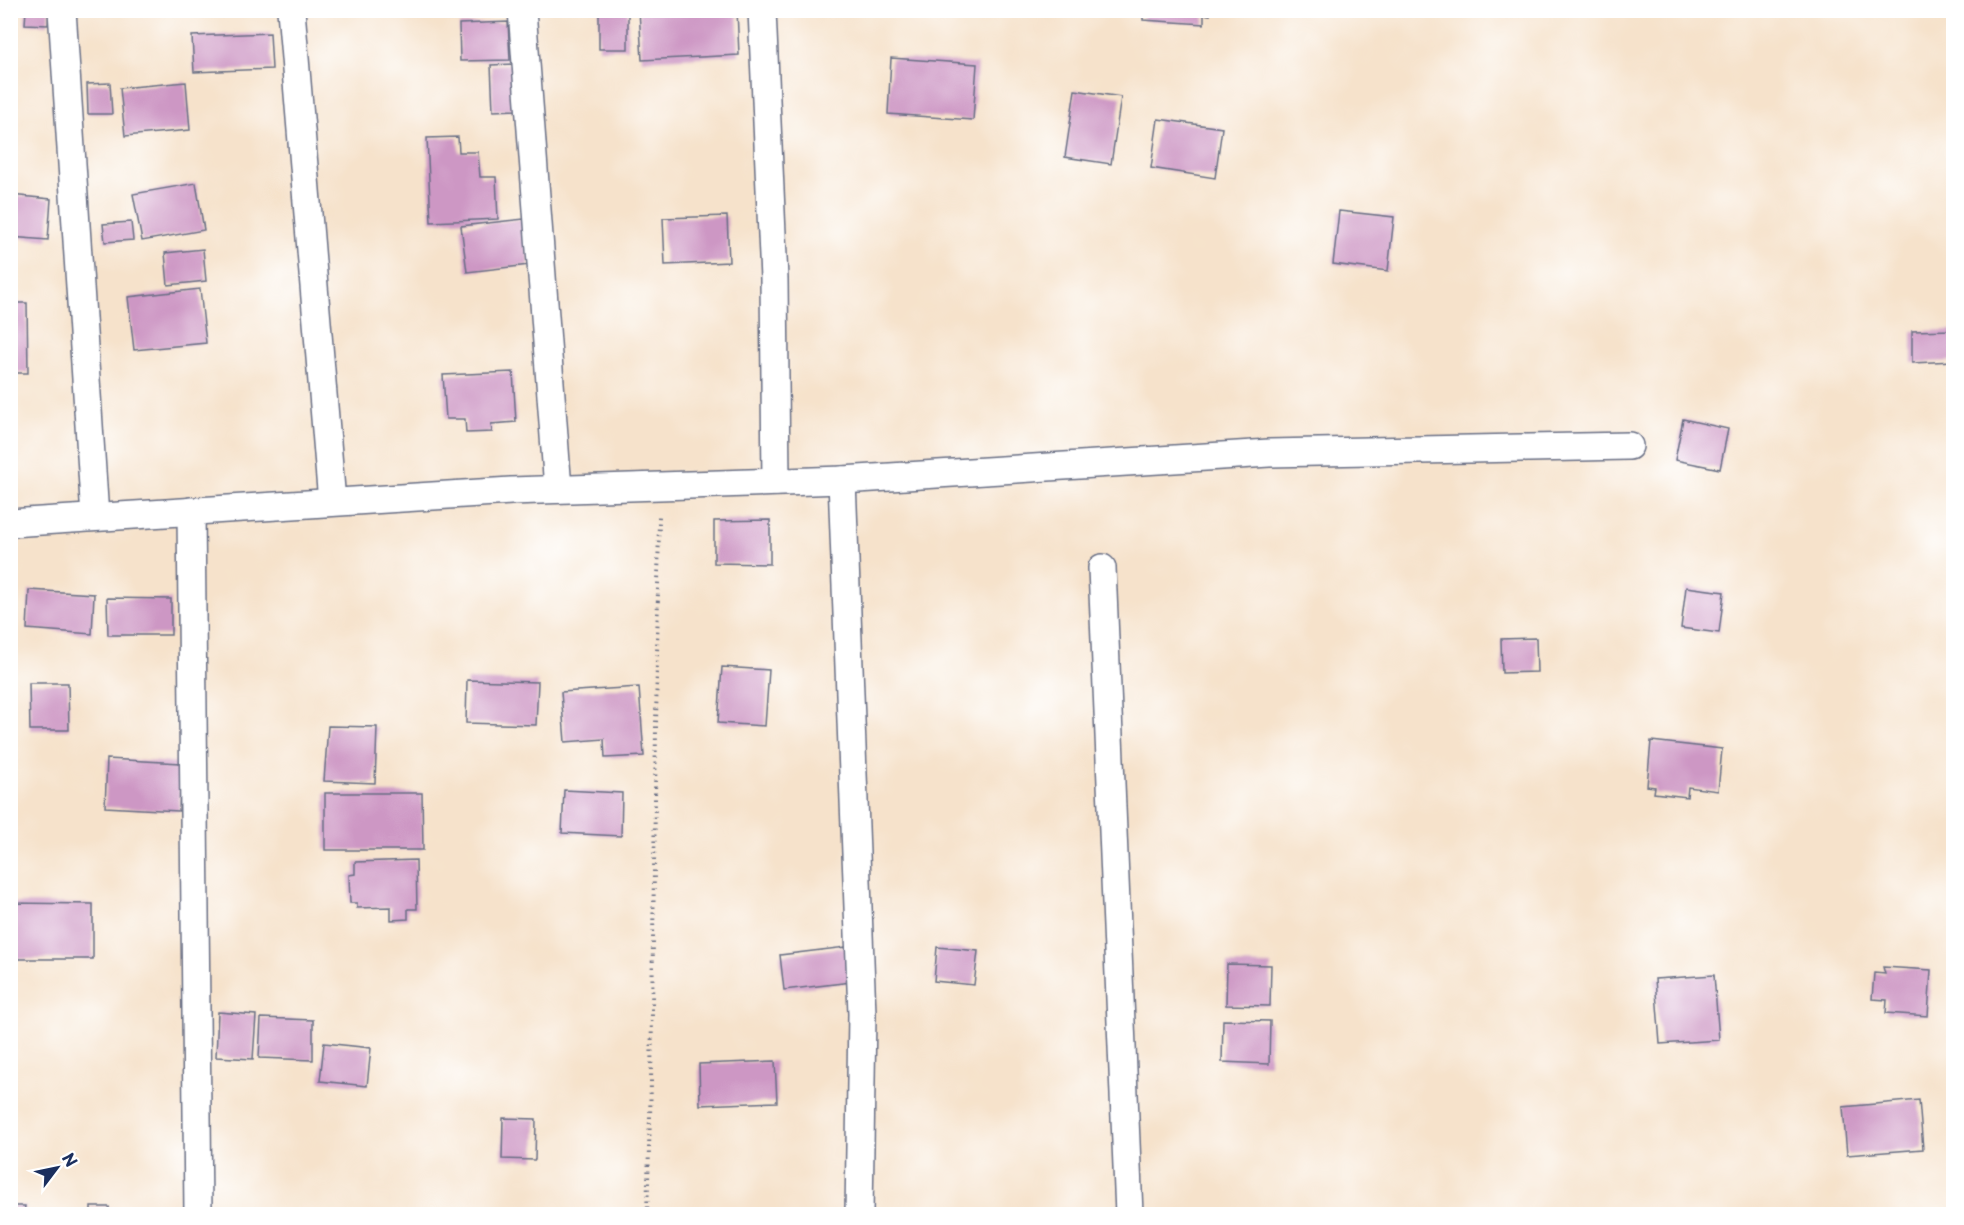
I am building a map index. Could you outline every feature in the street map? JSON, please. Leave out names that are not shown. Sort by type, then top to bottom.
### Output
[{"type":"street","points":[[62,10],[95,517]]},
{"type":"street","points":[[291,10],[332,502]]},
{"type":"street","points":[[522,10],[558,489]]},
{"type":"street","points":[[762,10],[774,279],[776,482]]},
{"type":"street","points":[[10,523],[511,490],[842,480],[1269,453],[1629,446]]},
{"type":"street","points":[[842,480],[862,1014],[859,1215]]},
{"type":"street","points":[[191,511],[198,1215]]},
{"type":"street","points":[[1102,568],[1129,1215]]},
{"type":"path","points":[[647,1215],[651,1083],[659,486]]},
{"type":"building","points":[[26,10],[49,10],[48,25],[25,24]]},
{"type":"building","points":[[599,10],[628,10],[628,49],[599,49]]},
{"type":"building","points":[[639,10],[737,10],[739,55],[642,60]]},
{"type":"building","points":[[1143,10],[1210,10],[1210,15],[1204,14],[1204,24],[1143,20]]},
{"type":"building","points":[[508,22],[510,60],[460,61],[459,24]]},
{"type":"building","points":[[270,33],[272,69],[194,72],[192,36]]},
{"type":"building","points":[[891,58],[977,64],[973,120],[888,114]]},
{"type":"building","points":[[514,64],[516,110],[493,111],[491,65]]},
{"type":"building","points":[[186,82],[190,130],[125,136],[120,88]]},
{"type":"building","points":[[110,83],[112,114],[88,114],[87,84]]},
{"type":"building","points":[[1075,90],[1121,97],[1111,164],[1065,157]]},
{"type":"building","points":[[1158,119],[1222,128],[1215,178],[1151,168]]},
{"type":"building","points":[[458,137],[459,152],[478,152],[480,177],[496,177],[498,219],[431,222],[427,138]]},
{"type":"building","points":[[196,183],[204,230],[142,241],[133,194]]},
{"type":"building","points":[[10,195],[51,199],[48,240],[10,237]]},
{"type":"building","points":[[1339,211],[1394,217],[1388,271],[1333,264]]},
{"type":"building","points":[[727,216],[729,262],[665,265],[663,218]]},
{"type":"building","points":[[524,219],[529,265],[467,272],[461,226]]},
{"type":"building","points":[[131,222],[133,240],[105,242],[103,224]]},
{"type":"building","points":[[203,249],[206,281],[168,285],[165,253]]},
{"type":"building","points":[[200,289],[206,343],[134,350],[128,297]]},
{"type":"building","points":[[10,303],[27,303],[28,373],[10,373]]},
{"type":"building","points":[[1954,330],[1954,361],[1912,363],[1912,331]]},
{"type":"building","points":[[513,372],[516,422],[491,424],[492,432],[466,433],[465,419],[446,419],[443,375]]},
{"type":"building","points":[[1683,419],[1728,429],[1720,469],[1675,460]]},
{"type":"building","points":[[770,520],[770,564],[714,563],[714,521]]},
{"type":"building","points":[[1686,587],[1724,592],[1719,633],[1681,628]]},
{"type":"building","points":[[29,590],[94,594],[92,634],[27,629]]},
{"type":"building","points":[[107,598],[171,599],[171,635],[108,635]]},
{"type":"building","points":[[1536,638],[1537,672],[1502,673],[1501,639]]},
{"type":"building","points":[[722,667],[769,670],[765,726],[718,723]]},
{"type":"building","points":[[467,680],[538,682],[536,725],[466,723]]},
{"type":"building","points":[[29,683],[68,683],[69,730],[30,730]]},
{"type":"building","points":[[639,687],[644,756],[605,758],[604,739],[565,742],[561,692]]},
{"type":"building","points":[[328,726],[377,727],[375,783],[324,781]]},
{"type":"building","points":[[1651,741],[1722,749],[1718,791],[1688,787],[1687,797],[1654,793],[1655,787],[1647,786]]},
{"type":"building","points":[[107,759],[181,763],[179,811],[105,807]]},
{"type":"building","points":[[564,790],[622,793],[621,836],[562,833]]},
{"type":"building","points":[[325,793],[422,793],[423,850],[325,850]]},
{"type":"building","points":[[416,860],[417,909],[408,909],[408,919],[391,920],[391,907],[357,908],[357,903],[350,903],[349,875],[355,874],[355,862]]},
{"type":"building","points":[[10,903],[93,904],[93,959],[10,959]]},
{"type":"building","points":[[846,947],[851,982],[784,990],[780,955]]},
{"type":"building","points":[[937,947],[978,951],[974,985],[934,981]]},
{"type":"building","points":[[1227,964],[1271,965],[1270,1006],[1226,1005]]},
{"type":"building","points":[[1883,967],[1931,970],[1928,1016],[1886,1013],[1887,1000],[1872,999],[1874,973],[1885,974]]},
{"type":"building","points":[[1714,975],[1719,1040],[1660,1044],[1655,979]]},
{"type":"building","points":[[218,1012],[256,1015],[253,1059],[216,1057]]},
{"type":"building","points":[[261,1018],[313,1020],[313,1060],[259,1058]]},
{"type":"building","points":[[1223,1020],[1270,1021],[1269,1064],[1222,1062]]},
{"type":"building","points":[[324,1043],[371,1048],[367,1086],[320,1081]]},
{"type":"building","points":[[775,1061],[777,1102],[700,1105],[699,1064]]},
{"type":"building","points":[[1919,1100],[1923,1149],[1847,1155],[1843,1107]]},
{"type":"building","points":[[503,1118],[536,1119],[535,1160],[502,1159]]},
{"type":"building","points":[[10,1206],[25,1206],[24,1214],[10,1214]]},
{"type":"building","points":[[91,1207],[109,1207],[110,1214],[91,1214]]}]
